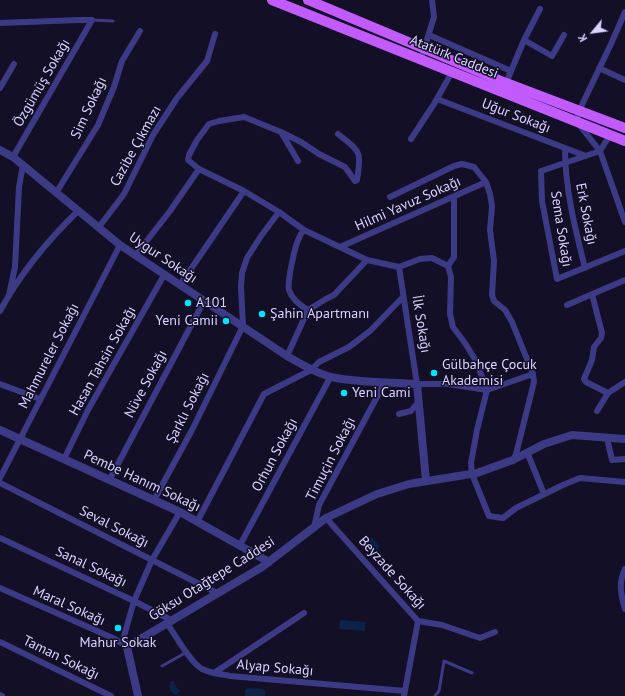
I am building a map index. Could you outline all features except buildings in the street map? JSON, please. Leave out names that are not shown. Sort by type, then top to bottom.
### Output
[{"type":"main road","name":"Atatürk Caddesi","points":[[272,0],[506,83],[625,128]]},
{"type":"main road","name":"Atatürk Caddesi","points":[[308,0],[422,54],[452,72],[625,141]]},
{"type":"street","points":[[422,54],[434,17],[432,0]]},
{"type":"street","points":[[506,83],[524,40],[540,8]]},
{"type":"street","points":[[625,12],[579,111],[577,122],[600,151],[625,222]]},
{"type":"street","points":[[0,23],[92,20]]},
{"type":"street","name":"Özgümüş Sokağı","points":[[13,157],[92,20]]},
{"type":"street","name":"Sim Sokağı","points":[[56,193],[98,125],[114,87],[122,61],[140,31]]},
{"type":"street","name":"Cazibe Çıkmazı","points":[[99,227],[124,194],[157,129],[177,98],[207,61],[215,34]]},
{"type":"street","points":[[429,35],[512,71]]},
{"type":"street","points":[[524,40],[552,56],[564,35]]},
{"type":"street","points":[[0,88],[14,64]]},
{"type":"street","points":[[600,68],[625,80]]},
{"type":"street","points":[[411,139],[437,99],[452,72]]},
{"type":"street","name":"Uğur Sokağı","points":[[437,99],[586,156]]},
{"type":"street","points":[[338,134],[355,148],[359,154],[360,163],[357,180],[355,181],[352,179],[345,167],[319,154],[301,142],[244,117],[209,124],[197,140],[188,160],[198,169],[244,191],[279,212],[304,230],[367,260],[398,267],[420,259],[432,258],[448,266],[451,277],[450,314],[453,327],[476,361],[487,390],[471,463],[472,474],[489,516],[502,518],[516,508],[580,478],[625,482]]},
{"type":"street","points":[[280,132],[298,161]]},
{"type":"street","points":[[600,151],[610,135]]},
{"type":"street","name":"Erk Sokağı","points":[[566,148],[565,163],[570,204],[585,268]]},
{"type":"street","name":"Uygur Sokağı","points":[[0,150],[13,157],[78,212],[135,256],[287,356],[311,370],[331,376],[417,384]]},
{"type":"street","name":"Sema Sokağı","points":[[600,151],[541,172],[542,201],[557,279],[625,251]]},
{"type":"street","name":"Hilmi Yavuz Sokağı","points":[[390,197],[454,166],[462,164],[474,167],[486,182],[492,206],[490,230],[494,261],[492,294],[494,301],[505,310],[512,322],[534,374]]},
{"type":"street","points":[[9,296],[15,268],[19,187],[23,165]]},
{"type":"street","points":[[135,256],[170,211],[198,169]]},
{"type":"street","name":"Hilmi Yavuz Sokağı","points":[[340,247],[486,182]]},
{"type":"street","points":[[180,285],[244,191]]},
{"type":"street","points":[[448,266],[454,257],[454,197]]},
{"type":"street","points":[[0,311],[34,260],[78,212]]},
{"type":"street","points":[[243,326],[241,287],[242,273],[246,258],[279,212]]},
{"type":"street","points":[[304,230],[298,238],[295,247],[289,283],[290,291],[297,302],[308,310]]},
{"type":"street","name":"Mahmureler Sokağı","points":[[0,478],[120,245]]},
{"type":"street","points":[[287,356],[308,310],[334,295],[367,260]]},
{"type":"street","name":"İlk Sokağı","points":[[398,267],[417,384],[426,481]]},
{"type":"street","name":"Hasan Tahsin Sokağı","points":[[64,459],[88,410],[164,275]]},
{"type":"street","points":[[567,305],[625,280]]},
{"type":"street","points":[[592,294],[602,333],[601,338],[594,347],[592,360],[584,379],[586,382],[608,393]]},
{"type":"street","points":[[197,522],[264,394],[311,370],[319,362],[349,347],[370,331],[403,297]]},
{"type":"street","name":"Nüve Sokağı","points":[[110,480],[204,301]]},
{"type":"street","name":"Şarklı Sokağı","points":[[154,500],[192,430],[243,326]]},
{"type":"street","points":[[417,384],[448,384],[487,390],[534,374],[534,382],[516,454],[512,460]]},
{"type":"street","name":"Orhun Sokağı","points":[[240,546],[331,376]]},
{"type":"street","name":"Timuçin Sokağı","points":[[314,528],[319,504],[385,382]]},
{"type":"street","points":[[598,411],[608,393],[625,382]]},
{"type":"street","points":[[0,384],[40,399]]},
{"type":"street","points":[[399,414],[411,411],[419,402]]},
{"type":"street","name":"Pembe Hanım Sokağı","points":[[0,430],[180,512],[269,562]]},
{"type":"street","name":"Göksu Otağtepe Caddesi","points":[[127,647],[269,562],[326,518],[377,494],[409,484],[477,474],[512,460],[544,444],[572,435],[625,439]]},
{"type":"street","points":[[607,438],[612,460],[625,459]]},
{"type":"street","points":[[527,452],[544,494]]},
{"type":"street","name":"Seval Sokağı","points":[[0,483],[217,593]]},
{"type":"street","points":[[138,696],[124,636],[134,601],[152,560],[180,512]]},
{"type":"street","name":"Beyzade Sokağı","points":[[326,518],[418,621],[442,625],[480,638],[495,632]]},
{"type":"street","name":"Sanal Sokağı","points":[[0,538],[134,601],[169,622]]},
{"type":"street","points":[[625,569],[622,574],[620,590],[625,609]]},
{"type":"street","name":"Maral Sokağı","points":[[0,588],[115,640],[127,647]]},
{"type":"street","points":[[214,673],[304,613]]},
{"type":"street","points":[[405,693],[418,621]]},
{"type":"street","name":"Alyap Sokağı","points":[[169,622],[187,652],[201,668],[214,673],[230,676],[405,693]]},
{"type":"street","name":"Taman Sokağı","points":[[0,642],[111,696]]},
{"type":"lane","points":[[92,20],[113,21]]},
{"type":"lane","points":[[162,666],[187,652]]},
{"type":"lane","points":[[434,696],[439,690],[444,662],[472,673]]},
{"type":"water","points":[[372,537],[380,547],[376,550],[368,541]]},
{"type":"water","points":[[340,620],[365,622],[365,631],[339,629]]},
{"type":"water","points":[[171,681],[174,681],[176,687],[180,691],[177,694],[172,693],[170,690]]},
{"type":"water","points":[[248,688],[263,689],[266,692],[265,696],[245,696],[245,690]]},
{"type":"place","name":"A101","points":[[188,303]]},
{"type":"place","name":"Şahin Apartmanı","points":[[262,314]]},
{"type":"place","name":"Yeni Camii","points":[[226,321]]},
{"type":"place","name":"Gülbahçe Çocuk Akademisi","points":[[434,373]]},
{"type":"place","name":"Yeni Cami","points":[[344,393]]},
{"type":"place","name":"Mahur Sokak","points":[[118,628]]}]
